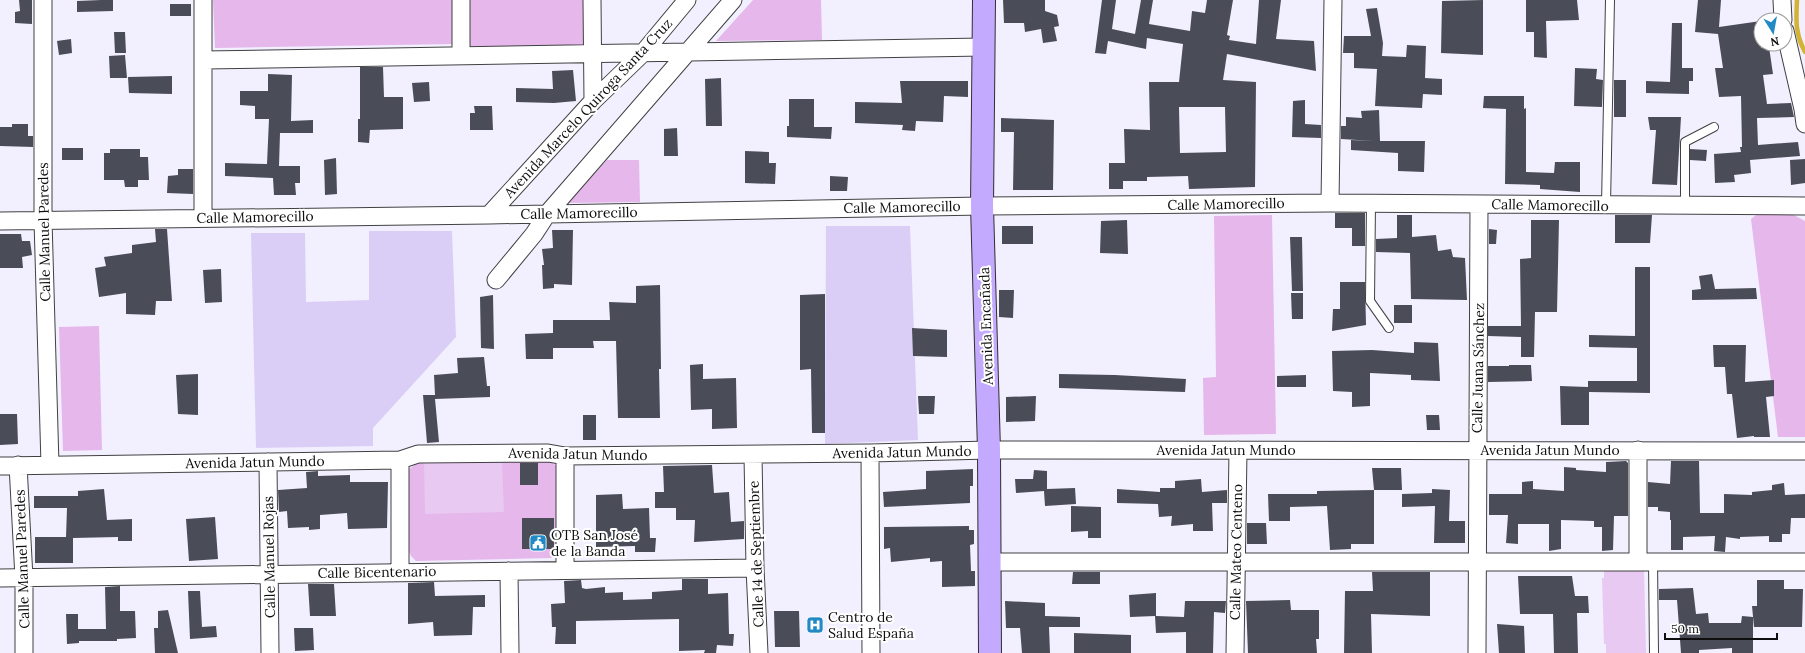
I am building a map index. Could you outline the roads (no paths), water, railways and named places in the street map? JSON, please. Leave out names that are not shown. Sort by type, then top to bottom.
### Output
[{"type":"main road","name":"Avenida Encañada","points":[[984,0],[982,206],[989,450],[990,653]]},
{"type":"street","name":"Calle Manuel Paredes","points":[[43,0],[43,220],[50,465]]},
{"type":"street","points":[[203,0],[203,218]]},
{"type":"street","points":[[461,0],[461,56]]},
{"type":"street","points":[[592,0],[593,101]]},
{"type":"street","name":"Avenida Marcelo Quiroga Santa Cruz","points":[[489,215],[593,101],[642,53],[687,0]]},
{"type":"street","points":[[496,280],[534,234],[547,214],[733,0]]},
{"type":"street","points":[[1330,203],[1333,0]]},
{"type":"street","points":[[1782,0],[1782,12]]},
{"type":"street","points":[[204,60],[983,47]]},
{"type":"street","points":[[1790,52],[1803,108],[1805,124]]},
{"type":"street","name":"Calle Mamorecillo","points":[[0,221],[489,215],[982,206],[1330,203],[1805,206]]},
{"type":"street","name":"Calle Juana Sánchez","points":[[1477,653],[1479,204]]},
{"type":"street","name":"Avenida Jatun Mundo","points":[[0,466],[400,460],[418,454],[548,453],[565,456],[753,455],[870,454],[989,450],[1805,451]]},
{"type":"street","name":"Calle Mateo Centeno","points":[[1235,653],[1238,450]]},
{"type":"street","points":[[1638,450],[1645,561]]},
{"type":"street","points":[[870,454],[871,653]]},
{"type":"street","name":"Calle 14 de Septiembre","points":[[753,455],[755,568],[759,653]]},
{"type":"street","points":[[565,456],[565,570]]},
{"type":"street","points":[[400,460],[400,572]]},
{"type":"street","name":"Calle Manuel Rojas","points":[[268,462],[270,653]]},
{"type":"street","name":"Calle Manuel Paredes","points":[[18,465],[24,578],[24,653]]},
{"type":"street","points":[[990,562],[1805,562]]},
{"type":"street","name":"Calle Bicentenario","points":[[0,578],[269,573],[755,568]]},
{"type":"street","points":[[509,571],[510,653]]},
{"type":"lane","points":[[1606,205],[1610,0]]},
{"type":"lane","points":[[1685,206],[1684,142],[1714,127]]},
{"type":"lane","points":[[1371,203],[1370,301],[1389,328]]},
{"type":"lane","points":[[1645,561],[1654,653]]},
{"type":"waterway","points":[[1797,0],[1796,20],[1799,39],[1805,52]]},
{"type":"place","name":"OTB San José de la Banda","points":[[538,543]]},
{"type":"place","name":"Centro de Salud España","points":[[815,625]]}]
